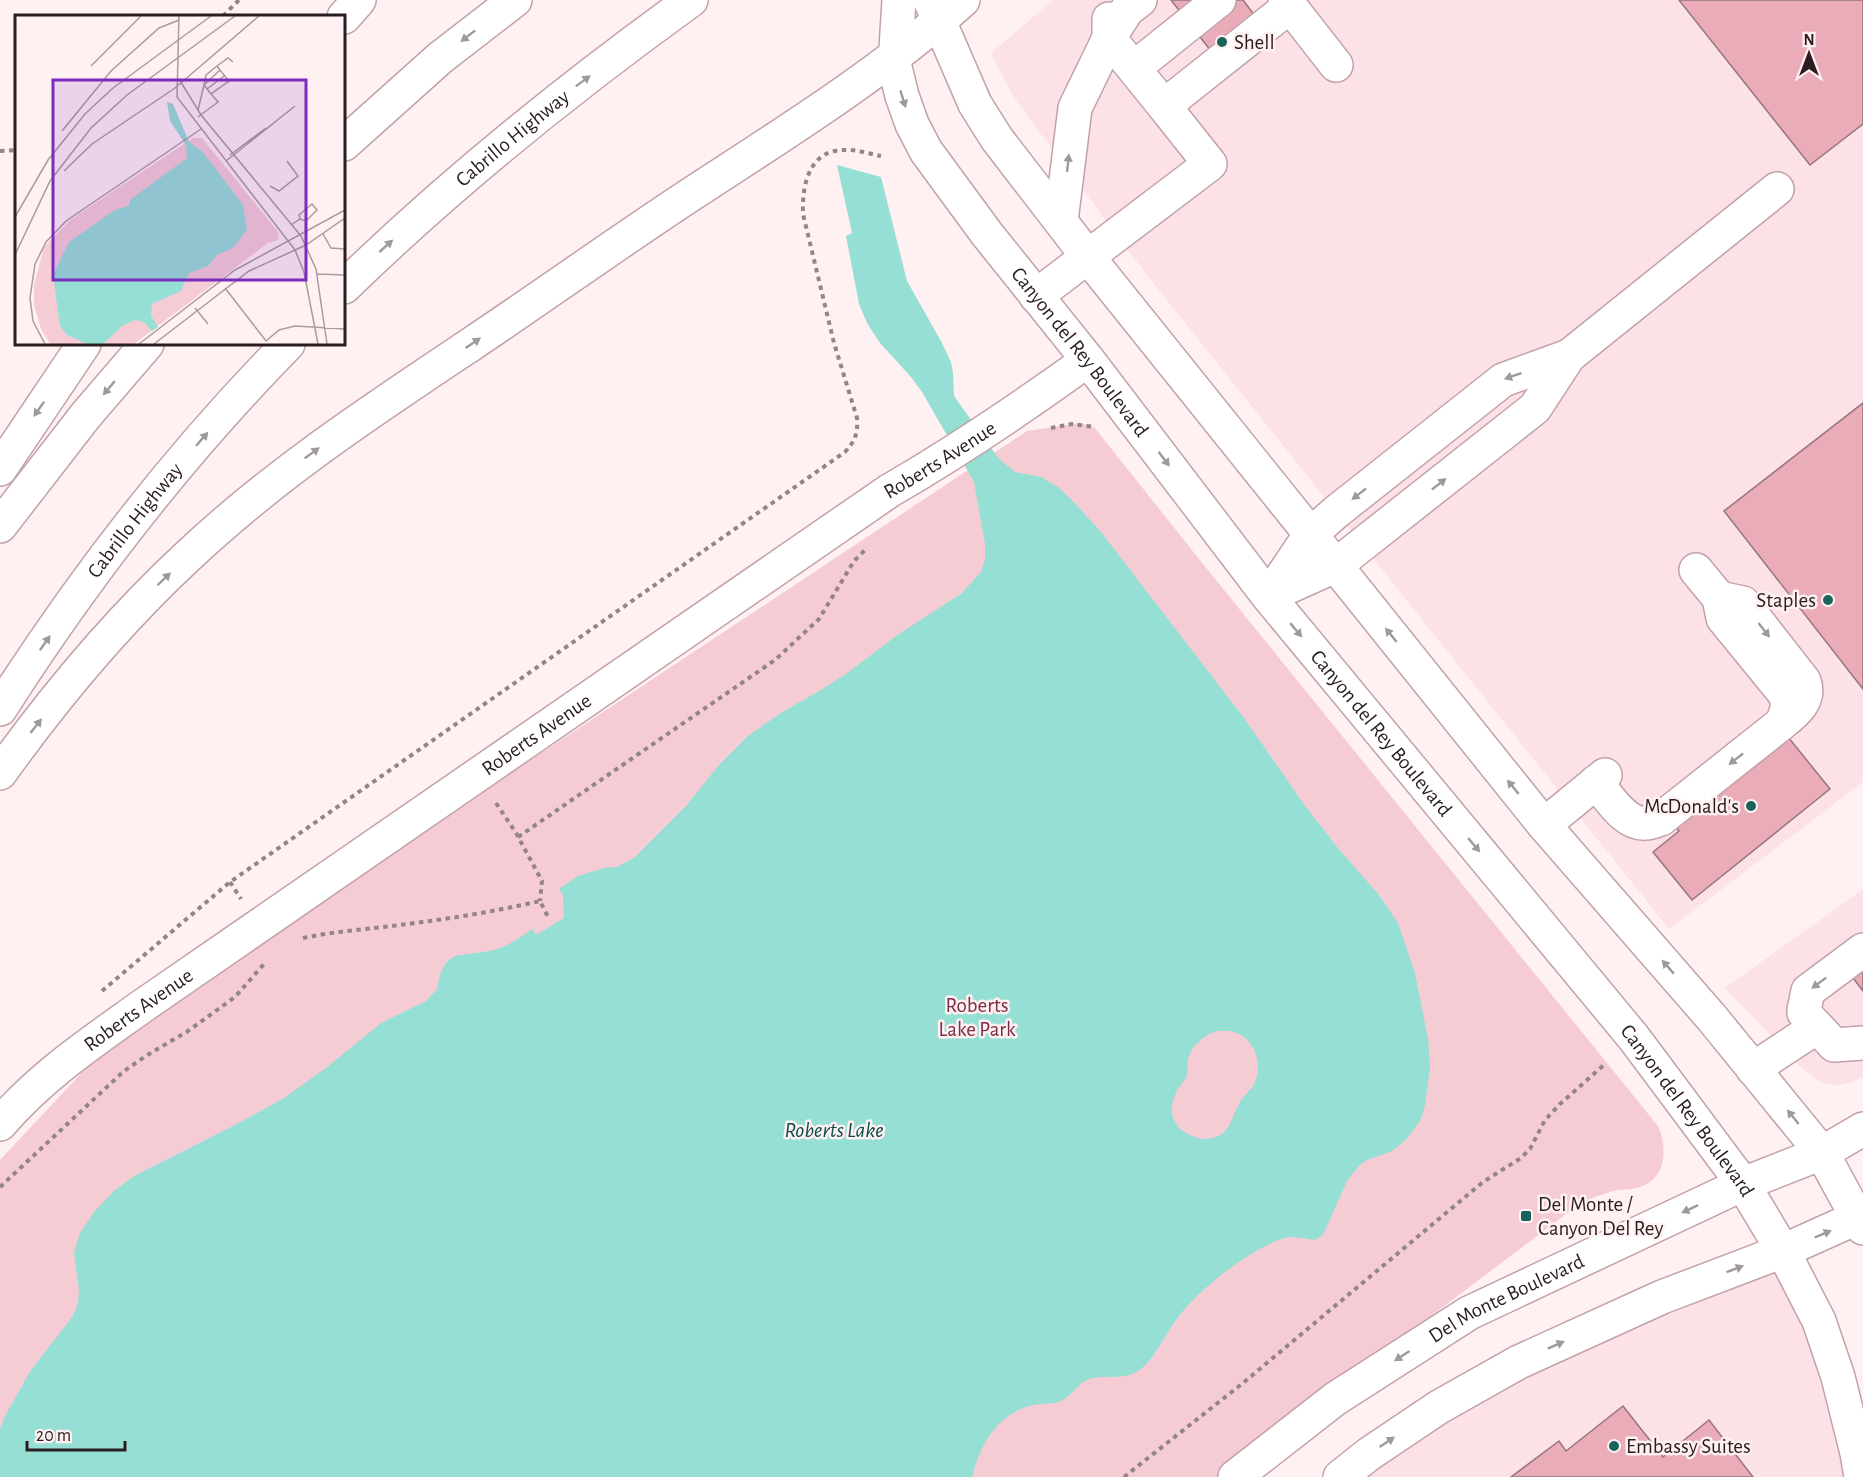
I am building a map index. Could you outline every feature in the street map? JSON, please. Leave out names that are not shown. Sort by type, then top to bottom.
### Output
[{"type":"main road","points":[[345,16],[359,0]]},
{"type":"main road","points":[[345,143],[440,58],[515,0]]},
{"type":"main road","name":"Cabrillo Highway","points":[[345,286],[486,158],[540,114],[691,0]]},
{"type":"main road","name":"Canyon del Rey Boulevard","points":[[899,0],[896,49],[893,58],[908,115],[926,151],[987,234],[1088,360],[1269,596],[1626,1029],[1743,1184],[1783,1251],[1819,1321],[1838,1377],[1861,1477]]},
{"type":"main road","points":[[0,773],[93,655],[140,602],[188,555],[283,475],[379,405],[859,83],[893,58],[934,11],[963,0]]},
{"type":"main road","points":[[1036,297],[1210,164],[1109,38],[1111,0]]},
{"type":"main road","points":[[1061,222],[1075,108],[1109,38],[1127,10],[1140,0]]},
{"type":"main road","points":[[1134,68],[1219,0]]},
{"type":"main road","points":[[1164,106],[1295,5],[1336,65]]},
{"type":"main road","points":[[934,11],[975,104],[998,139],[1061,222],[1544,825],[1712,1018],[1822,1153],[1861,1221],[1662,1297],[1519,1362],[1439,1407],[1369,1454],[1340,1477]]},
{"type":"main road","points":[[1269,596],[1335,566],[1535,408],[1569,356],[1777,189]]},
{"type":"main road","points":[[0,469],[83,345]]},
{"type":"main road","points":[[0,526],[78,424],[146,345]]},
{"type":"main road","name":"Cabrillo Highway","points":[[0,709],[57,626],[142,511],[193,448],[287,345]]},
{"type":"main road","points":[[1269,596],[1310,535],[1336,512],[1503,380],[1569,356]]},
{"type":"main road","name":"Roberts Avenue","points":[[0,1124],[48,1075],[141,1007],[889,491],[995,425],[1088,360]]},
{"type":"main road","points":[[1544,825],[1601,779],[1624,816],[1646,824],[1661,819],[1782,723],[1802,704],[1806,691],[1803,681],[1743,603],[1719,598],[1696,570]]},
{"type":"main road","points":[[1863,950],[1808,991],[1804,1013],[1834,1045],[1863,1043]]},
{"type":"main road","points":[[1753,1069],[1816,1027]]},
{"type":"main road","name":"Del Monte Boulevard","points":[[1235,1477],[1335,1399],[1469,1313],[1743,1184],[1822,1153],[1863,1129]]},
{"type":"path","points":[[224,15],[239,0]]},
{"type":"path","points":[[0,151],[15,150]]},
{"type":"path","points":[[101,992],[230,882],[845,452],[856,438],[858,429],[834,344],[804,214],[803,194],[814,163],[835,150],[849,150],[881,156]]},
{"type":"path","points":[[1043,433],[1053,428],[1072,424],[1095,426]]},
{"type":"path","points":[[518,837],[775,660],[819,619],[854,561],[871,545]]},
{"type":"path","points":[[478,775],[518,837],[542,881],[540,901],[549,919]]},
{"type":"path","points":[[0,1187],[124,1071],[188,1031],[235,997],[277,953],[230,882]]},
{"type":"path","points":[[299,938],[330,932],[422,922],[500,910],[540,901]]},
{"type":"path","points":[[1124,1477],[1252,1375],[1483,1182],[1521,1158],[1530,1149],[1545,1120],[1606,1063]]},
{"type":"shaded area","points":[[1053,0],[1863,0],[1863,782],[1669,929],[1143,270],[1014,98],[991,53]]},
{"type":"shaded area","points":[[1863,889],[1863,1076],[1853,1082],[1840,1085],[1827,1084],[1804,1070],[1725,988]]},
{"type":"shaded area","points":[[1783,1251],[1861,1477],[1340,1477],[1439,1407]]},
{"type":"green space","name":"Roberts Lake","points":[[1080,423],[1094,427],[1658,1126],[1664,1150],[1661,1167],[1652,1180],[1641,1187],[1613,1191],[1582,1202],[1218,1477],[0,1477],[0,1160],[119,1033],[1027,431]]},
{"type":"water","name":"Roberts Lake","points":[[837,165],[881,177],[907,281],[951,362],[954,396],[999,459],[1015,472],[1041,477],[1058,487],[1101,532],[1244,718],[1303,803],[1337,847],[1379,895],[1398,923],[1415,973],[1428,1039],[1430,1067],[1425,1105],[1421,1119],[1413,1131],[1405,1141],[1390,1152],[1367,1160],[1359,1166],[1347,1181],[1323,1235],[1315,1240],[1288,1237],[1270,1243],[1225,1272],[1185,1309],[1154,1355],[1138,1371],[1120,1377],[1089,1379],[1061,1401],[1034,1405],[1010,1415],[1001,1422],[986,1442],[972,1477],[0,1477],[0,1429],[31,1370],[73,1316],[78,1303],[79,1290],[74,1253],[80,1233],[95,1211],[114,1191],[134,1176],[284,1098],[326,1068],[381,1023],[426,1001],[437,989],[445,964],[454,956],[490,951],[506,946],[533,929],[536,935],[564,918],[563,895],[559,889],[578,876],[604,868],[617,867],[634,858],[686,806],[718,766],[749,735],[846,674],[896,636],[962,593],[981,572],[985,559],[985,544],[974,482],[922,392],[880,343],[867,323],[859,304],[846,236],[852,233]],"holes":[[[1216,1031],[1230,1031],[1246,1039],[1255,1052],[1258,1069],[1253,1086],[1240,1101],[1226,1130],[1218,1136],[1201,1139],[1182,1131],[1174,1120],[1172,1105],[1178,1089],[1186,1078],[1188,1059],[1192,1049],[1203,1038]]]},
{"type":"building","name":"Shell","points":[[1171,0],[1243,0],[1262,25],[1218,60]]},
{"type":"building","points":[[1679,0],[1863,0],[1863,124],[1810,165]]},
{"type":"building","name":"Staples","points":[[1863,403],[1863,689],[1724,511]]},
{"type":"building","name":"McDonald's","points":[[1784,732],[1830,789],[1692,900],[1653,852],[1679,831],[1672,823]]},
{"type":"building","points":[[1863,957],[1863,991],[1850,974]]},
{"type":"building","name":"Embassy Suites","points":[[1623,1406],[1663,1457],[1709,1420],[1753,1477],[1511,1477],[1559,1441],[1566,1451]]},
{"type":"place","name":"Shell","points":[[1222,42]]},
{"type":"place","name":"Staples","points":[[1828,600]]},
{"type":"place","name":"McDonald's","points":[[1751,806]]},
{"type":"place","name":"Del Monte / Canyon Del Rey","points":[[1526,1216]]},
{"type":"place","name":"Embassy Suites","points":[[1614,1446]]},
{"type":"park label","name":"Roberts Lake Park","points":[[977,1017]]}]
